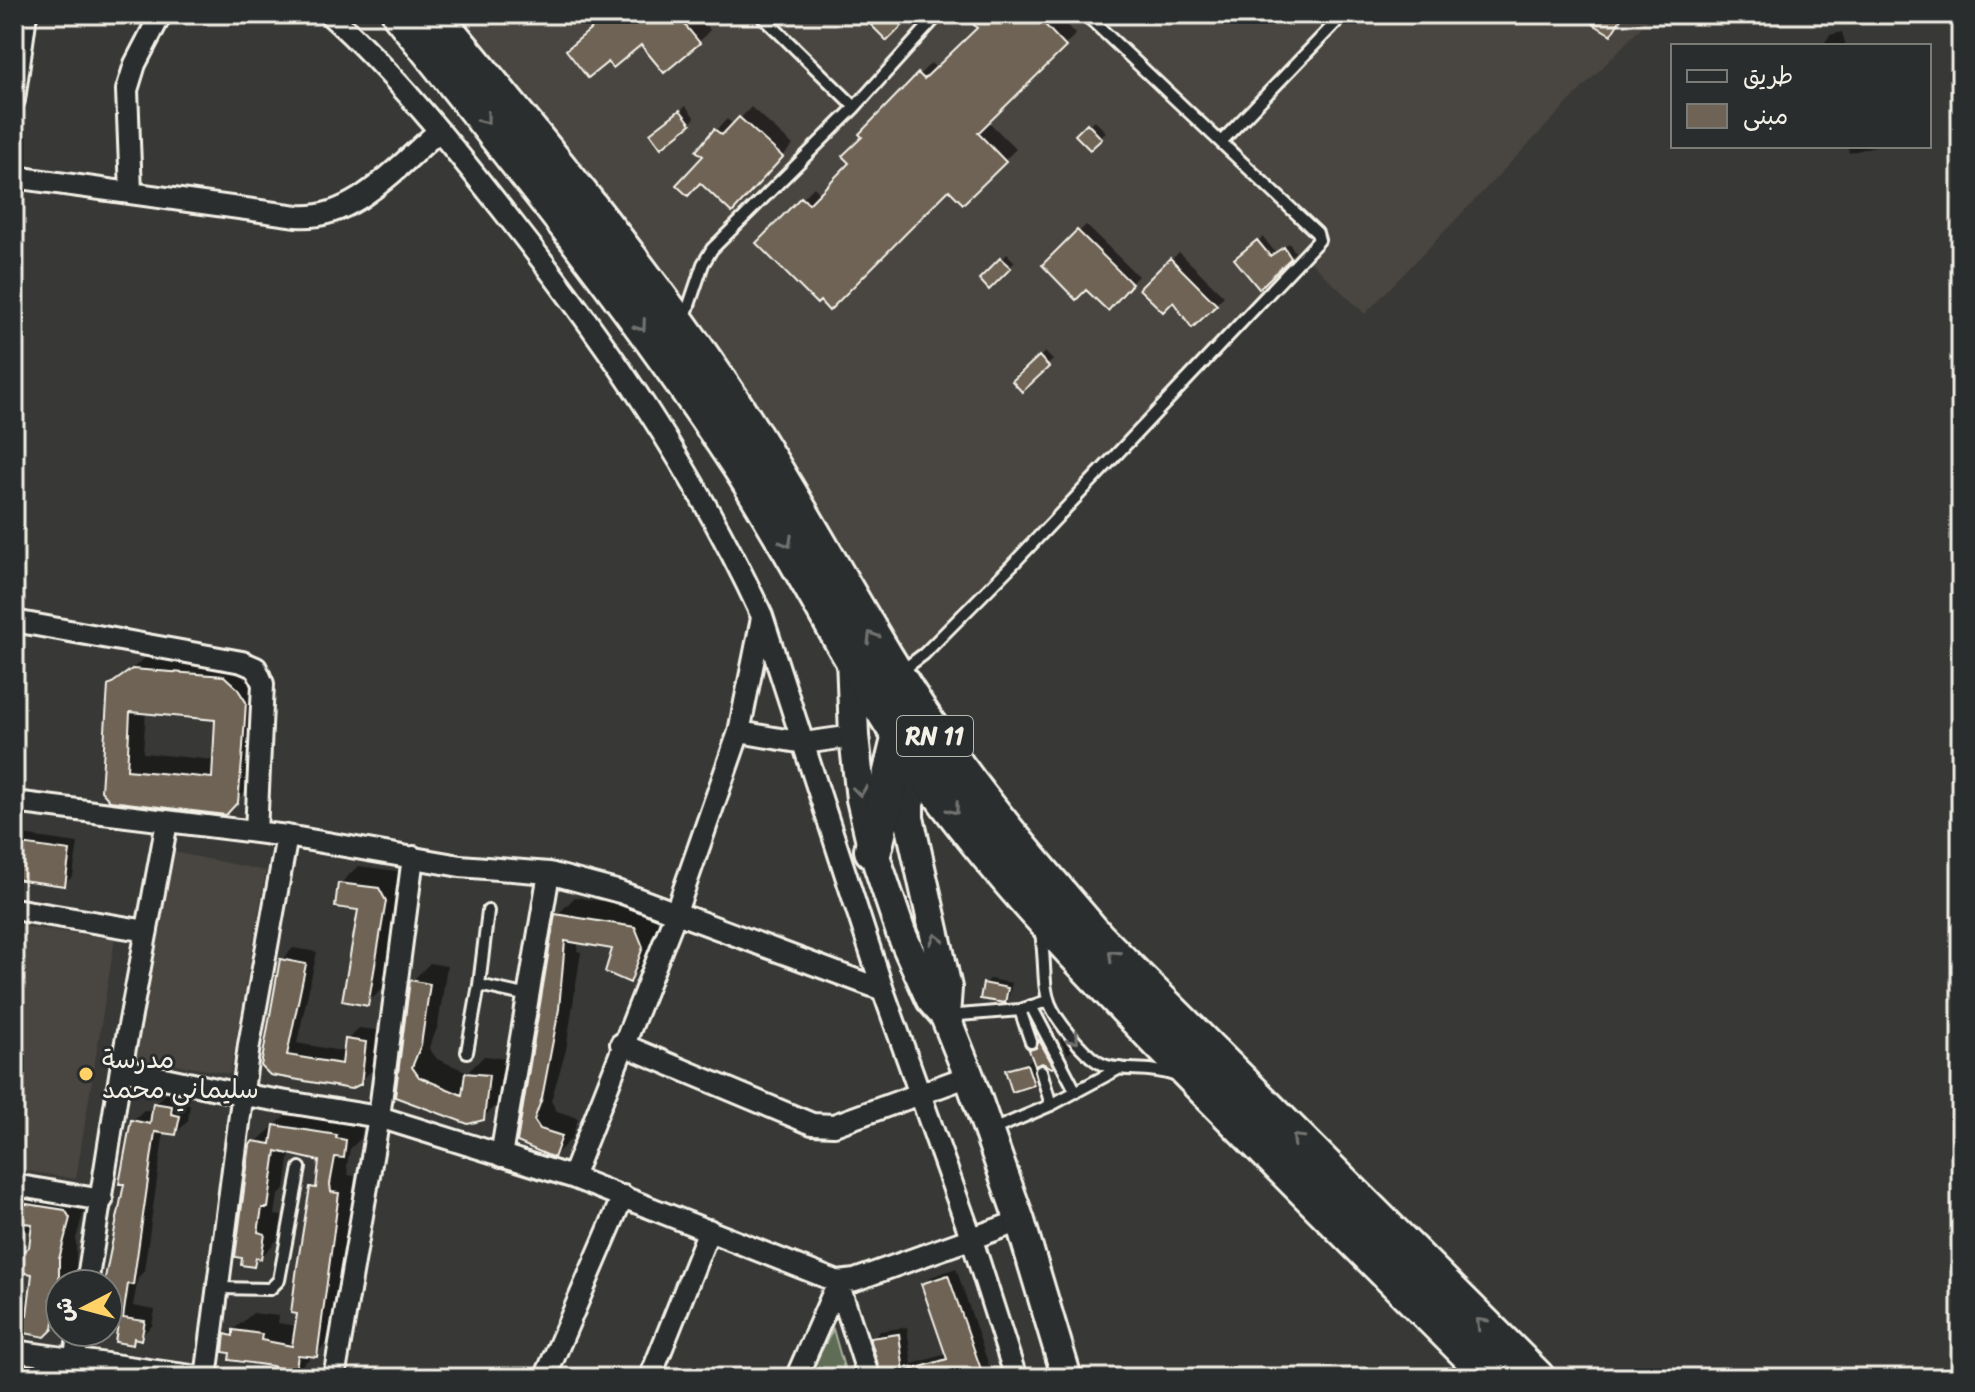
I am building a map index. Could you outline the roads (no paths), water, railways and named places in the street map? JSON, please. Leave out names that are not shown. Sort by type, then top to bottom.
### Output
[{"type":"highway","points":[[388,14],[459,87]]},
{"type":"highway","name":"RN 11","points":[[401,14],[549,201],[704,411],[767,507],[851,657],[922,767],[1038,914],[1204,1087],[1494,1378]]},
{"type":"highway","name":"RN 11","points":[[432,14],[564,175],[681,330],[768,460],[895,675],[972,788],[1097,939],[1536,1378]]},
{"type":"highway","points":[[873,850],[901,735]]},
{"type":"street","points":[[14,100],[26,14]]},
{"type":"street","points":[[131,192],[127,90],[135,64],[161,14]]},
{"type":"street","points":[[329,14],[439,131],[558,280],[669,437],[738,562],[762,616],[883,990],[972,1240],[1016,1378]]},
{"type":"street","points":[[14,177],[322,216],[346,208],[439,131]]},
{"type":"street","points":[[572,1177],[621,1044],[675,915],[739,732],[762,616]]},
{"type":"street","points":[[14,621],[242,662],[256,668],[263,684],[256,832]]},
{"type":"street","points":[[851,657],[854,736],[861,799],[873,850],[901,933],[931,1000],[945,1016],[969,1076],[1020,1221],[1067,1378]]},
{"type":"street","points":[[739,732],[804,743],[854,736]]},
{"type":"street","points":[[922,767],[909,803],[909,818],[947,988],[945,1016]]},
{"type":"street","points":[[14,802],[287,836],[460,866],[549,873],[620,892],[883,990]]},
{"type":"street","points":[[90,1268],[121,1069],[167,822]]},
{"type":"street","points":[[14,1351],[73,1369],[206,1378],[245,1095],[249,1045],[287,836]]},
{"type":"street","points":[[334,1378],[379,1117],[413,857]]},
{"type":"street","points":[[501,1156],[549,873]]},
{"type":"street","points":[[14,909],[147,931]]},
{"type":"street","points":[[621,1044],[812,1124],[834,1125],[969,1076]]},
{"type":"street","points":[[121,1069],[245,1095],[379,1117],[572,1177],[838,1282],[855,1280],[1020,1221]]},
{"type":"street","points":[[14,1185],[102,1200]]},
{"type":"street","points":[[545,1378],[623,1196]]},
{"type":"street","points":[[650,1378],[709,1230]]},
{"type":"street","points":[[796,1378],[838,1282]]},
{"type":"street","points":[[838,1282],[869,1378]]},
{"type":"street","points":[[73,1369],[76,1348]]},
{"type":"lane","points":[[760,14],[855,107]]},
{"type":"lane","points":[[681,330],[703,264],[712,249],[855,107],[939,14]]},
{"type":"lane","points":[[895,675],[924,654],[1012,565],[1210,352],[1318,243],[1317,233],[1085,14]]},
{"type":"lane","points":[[1221,142],[1344,14]]},
{"type":"lane","points":[[467,1052],[488,911]]},
{"type":"lane","points":[[1038,914],[1047,1001],[1057,1020],[1087,1054],[1108,1067],[1157,1069],[1204,1087]]},
{"type":"lane","points":[[479,985],[528,996]]},
{"type":"lane","points":[[945,1016],[1026,1008],[1047,1001]]},
{"type":"lane","points":[[1026,1008],[1031,1042]]},
{"type":"lane","points":[[1026,1008],[1076,1092]]},
{"type":"lane","points":[[988,1132],[1051,1105],[1120,1068]]},
{"type":"lane","points":[[1041,1071],[1051,1105]]},
{"type":"lane","points":[[220,1288],[270,1289],[279,1280],[285,1265],[300,1168]]},
{"type":"place","name":"مدرسة سليماني محمد","points":[[86,1074]]}]
